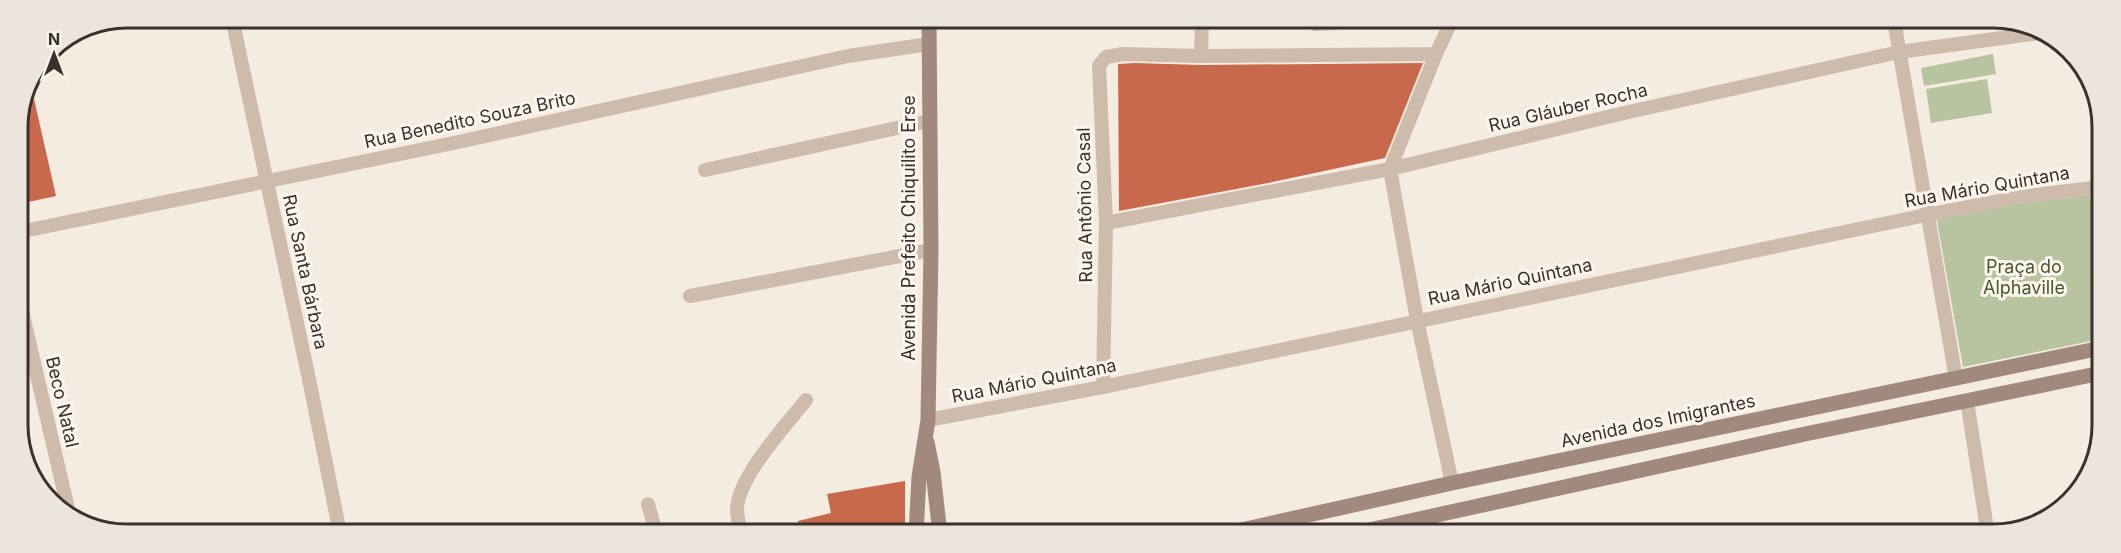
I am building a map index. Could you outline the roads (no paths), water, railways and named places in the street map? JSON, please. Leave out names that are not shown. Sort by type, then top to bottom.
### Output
[{"type":"main road","name":"Avenida Prefeito Chiquilito Erse","points":[[917,524],[919,477],[928,420],[931,250],[929,28]]},
{"type":"main road","name":"Avenida dos Imigrantes","points":[[1268,524],[1452,483],[2092,350]]},
{"type":"main road","points":[[1398,524],[1805,434],[2092,375]]},
{"type":"main road","name":"Avenida Prefeito Chiquilito Erse","points":[[926,438],[933,472],[939,524]]},
{"type":"main road","points":[[1349,506],[1352,524]]},
{"type":"street","name":"Rua Santa Bárbara","points":[[233,28],[338,524]]},
{"type":"street","points":[[1201,56],[1202,28]]},
{"type":"street","points":[[1448,28],[1390,169],[1417,320],[1452,483]]},
{"type":"street","points":[[1895,28],[1956,379]]},
{"type":"street","name":"Rua Gláuber Rocha","points":[[1106,223],[1390,169],[1624,113],[1899,52],[2027,35]]},
{"type":"street","name":"Rua Benedito Souza Brito","points":[[29,230],[471,139],[848,56],[929,44]]},
{"type":"street","name":"Rua Antônio Casal","points":[[1103,387],[1106,223],[1099,66],[1106,57],[1123,54],[1201,56],[1436,54]]},
{"type":"street","points":[[705,170],[929,121]]},
{"type":"street","name":"Rua Mário Quintana","points":[[928,420],[1103,387],[1926,215],[2019,197],[2092,188]]},
{"type":"street","points":[[690,296],[931,250]]},
{"type":"street","name":"Beco Natal","points":[[28,338],[67,504]]},
{"type":"street","points":[[739,524],[737,508],[746,482],[767,449],[806,400]]},
{"type":"street","points":[[1967,401],[1986,524]]},
{"type":"street","points":[[648,504],[654,524]]},
{"type":"park label","name":"Praça do Alphaville","points":[[2024,277]]}]
